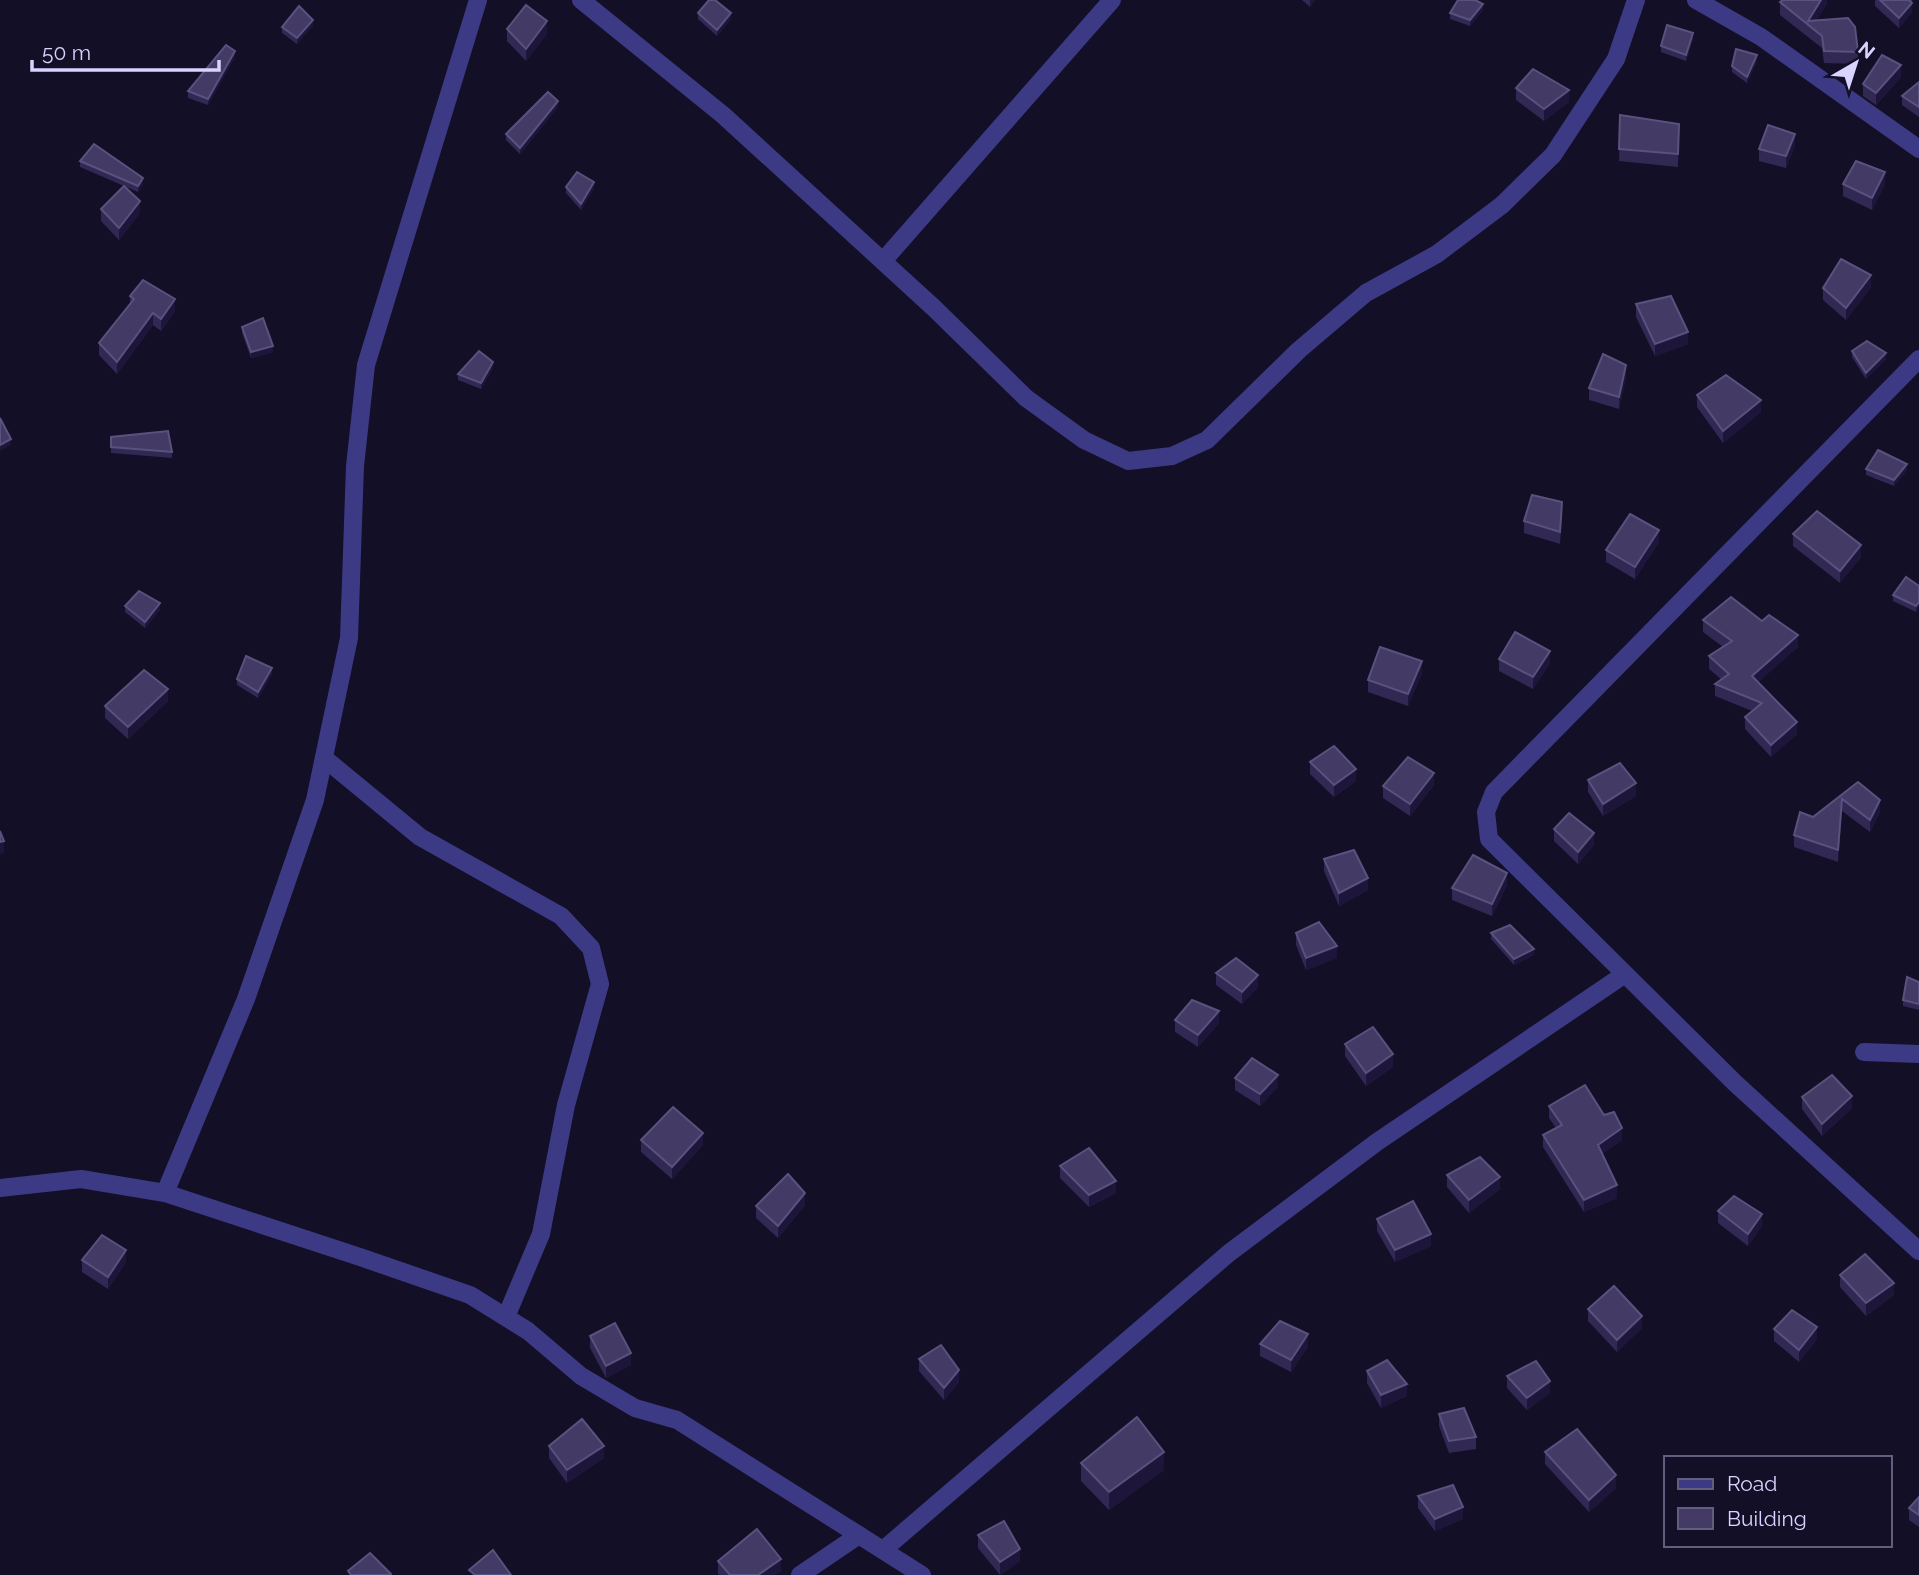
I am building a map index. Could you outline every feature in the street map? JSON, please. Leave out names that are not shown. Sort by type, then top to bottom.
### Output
[{"type":"street","points":[[165,1194],[246,999],[315,800],[349,638],[355,466],[366,365],[478,0]]},
{"type":"street","points":[[581,0],[723,115],[883,261],[1027,398],[1084,440],[1128,461],[1172,456],[1207,440],[1299,350],[1366,293],[1437,254],[1502,205],[1553,155],[1616,59],[1636,0]]},
{"type":"street","points":[[883,261],[1112,0]]},
{"type":"street","points":[[1696,0],[1761,37],[1919,149]]},
{"type":"street","points":[[1919,359],[1494,792],[1486,812],[1489,839],[1735,1083],[1919,1251]]},
{"type":"street","points":[[324,758],[420,837],[561,916],[592,948],[600,984],[566,1104],[541,1234],[506,1317]]},
{"type":"street","points":[[883,1550],[1229,1253],[1377,1142],[1625,974]]},
{"type":"street","points":[[1864,1052],[1919,1054]]},
{"type":"street","points":[[0,1188],[81,1180],[165,1194],[470,1295],[528,1331],[581,1376],[635,1408],[677,1420],[922,1575]]},
{"type":"street","points":[[800,1575],[859,1535]]},
{"type":"building","points":[[709,0],[715,0],[731,13],[717,30],[698,13]]},
{"type":"building","points":[[1458,0],[1475,0],[1483,4],[1470,20],[1450,13]]},
{"type":"building","points":[[1821,0],[1808,21],[1848,18],[1855,27],[1858,52],[1824,51],[1822,36],[1780,2]]},
{"type":"building","points":[[1880,0],[1909,0],[1912,3],[1899,18]]},
{"type":"building","points":[[526,5],[547,21],[526,49],[507,29]]},
{"type":"building","points":[[299,6],[313,20],[297,38],[282,27]]},
{"type":"building","points":[[1667,25],[1693,33],[1686,55],[1661,46]]},
{"type":"building","points":[[226,45],[235,51],[208,99],[188,91]]},
{"type":"building","points":[[1736,49],[1757,55],[1747,77],[1732,66]]},
{"type":"building","points":[[1882,55],[1901,65],[1876,93],[1863,84]]},
{"type":"building","points":[[1533,69],[1569,90],[1544,109],[1516,88]]},
{"type":"building","points":[[1919,82],[1919,107],[1902,96]]},
{"type":"building","points":[[548,92],[558,101],[520,148],[506,134]]},
{"type":"building","points":[[1620,115],[1679,124],[1678,154],[1619,149]]},
{"type":"building","points":[[1768,125],[1795,134],[1786,156],[1759,149]]},
{"type":"building","points":[[94,144],[143,178],[138,186],[80,161]]},
{"type":"building","points":[[1856,161],[1885,172],[1872,198],[1843,184]]},
{"type":"building","points":[[577,172],[594,182],[581,204],[566,187]]},
{"type":"building","points":[[124,186],[140,201],[119,228],[101,209]]},
{"type":"building","points":[[1841,259],[1871,275],[1846,308],[1823,288]]},
{"type":"building","points":[[143,280],[175,299],[161,319],[153,313],[117,362],[99,343],[134,299],[130,296]]},
{"type":"building","points":[[1671,296],[1688,332],[1655,344],[1636,304]]},
{"type":"building","points":[[263,318],[273,346],[251,352],[242,327]]},
{"type":"building","points":[[1867,341],[1886,353],[1866,373],[1852,351]]},
{"type":"building","points":[[479,351],[493,362],[481,383],[458,374]]},
{"type":"building","points":[[1603,354],[1626,365],[1619,397],[1589,388]]},
{"type":"building","points":[[1726,375],[1761,400],[1723,431],[1697,395]]},
{"type":"building","points":[[0,418],[11,439],[0,445]]},
{"type":"building","points":[[168,431],[172,452],[111,447],[111,437]]},
{"type":"building","points":[[1878,450],[1907,464],[1894,480],[1866,469]]},
{"type":"building","points":[[1532,495],[1562,502],[1560,532],[1524,521]]},
{"type":"building","points":[[1817,511],[1861,545],[1840,571],[1793,534]]},
{"type":"building","points":[[1630,514],[1659,530],[1635,567],[1606,550]]},
{"type":"building","points":[[1906,577],[1919,586],[1919,602],[1916,606],[1893,595]]},
{"type":"building","points":[[139,591],[160,603],[145,622],[125,606]]},
{"type":"building","points":[[1731,597],[1762,621],[1769,615],[1798,635],[1752,676],[1797,722],[1771,745],[1745,717],[1762,703],[1715,684],[1729,674],[1709,656],[1732,641],[1703,620]]},
{"type":"building","points":[[1515,632],[1550,651],[1533,677],[1499,659]]},
{"type":"building","points":[[1380,647],[1422,661],[1408,694],[1368,680]]},
{"type":"building","points":[[246,656],[272,668],[258,692],[237,679]]},
{"type":"building","points":[[144,670],[168,689],[128,727],[105,706]]},
{"type":"building","points":[[1334,746],[1356,769],[1334,785],[1310,762]]},
{"type":"building","points":[[1408,757],[1434,773],[1410,804],[1383,786]]},
{"type":"building","points":[[1620,763],[1636,783],[1603,804],[1588,780]]},
{"type":"building","points":[[1858,782],[1880,800],[1870,820],[1842,799],[1838,850],[1794,835],[1800,812],[1813,817]]},
{"type":"building","points":[[1569,813],[1594,833],[1578,852],[1554,829]]},
{"type":"building","points":[[1354,850],[1368,878],[1339,893],[1324,859]]},
{"type":"building","points":[[1473,855],[1507,873],[1492,904],[1452,888]]},
{"type":"building","points":[[1319,922],[1337,946],[1306,958],[1296,933]]},
{"type":"building","points":[[1510,925],[1534,949],[1514,959],[1491,933]]},
{"type":"building","points":[[1236,958],[1258,975],[1242,992],[1216,973]]},
{"type":"building","points":[[1907,977],[1919,982],[1919,1004],[1903,1000]]},
{"type":"building","points":[[1192,1000],[1219,1011],[1198,1035],[1175,1020]]},
{"type":"building","points":[[1373,1027],[1393,1054],[1366,1073],[1345,1044]]},
{"type":"building","points":[[1252,1058],[1278,1075],[1260,1094],[1235,1078]]},
{"type":"building","points":[[1832,1075],[1852,1096],[1822,1124],[1802,1097]]},
{"type":"building","points":[[1585,1085],[1604,1115],[1614,1112],[1622,1128],[1598,1145],[1617,1185],[1584,1200],[1543,1135],[1562,1125],[1549,1106]]},
{"type":"building","points":[[673,1107],[703,1133],[672,1167],[641,1140]]},
{"type":"building","points":[[1089,1148],[1116,1181],[1089,1195],[1060,1166]]},
{"type":"building","points":[[1480,1157],[1500,1177],[1469,1200],[1447,1175]]},
{"type":"building","points":[[788,1174],[805,1193],[778,1226],[756,1206]]},
{"type":"building","points":[[1734,1196],[1762,1214],[1748,1234],[1718,1211]]},
{"type":"building","points":[[1413,1201],[1431,1234],[1395,1250],[1377,1219]]},
{"type":"building","points":[[102,1235],[126,1250],[108,1277],[82,1260]]},
{"type":"building","points":[[1865,1254],[1894,1283],[1866,1303],[1840,1275]]},
{"type":"building","points":[[1614,1286],[1642,1316],[1617,1340],[1588,1309]]},
{"type":"building","points":[[1792,1310],[1817,1327],[1799,1350],[1774,1329]]},
{"type":"building","points":[[1280,1321],[1308,1334],[1291,1360],[1260,1344]]},
{"type":"building","points":[[615,1323],[631,1353],[606,1366],[590,1336]]},
{"type":"building","points":[[941,1345],[959,1370],[944,1388],[919,1359]]},
{"type":"building","points":[[1387,1360],[1407,1384],[1381,1395],[1367,1371]]},
{"type":"building","points":[[1536,1361],[1550,1381],[1527,1398],[1507,1376]]},
{"type":"building","points":[[1464,1408],[1476,1437],[1449,1441],[1439,1414]]},
{"type":"building","points":[[1137,1417],[1164,1452],[1109,1492],[1081,1463]]},
{"type":"building","points":[[582,1419],[604,1446],[567,1470],[549,1446]]},
{"type":"building","points":[[1577,1429],[1616,1475],[1589,1500],[1545,1452]]},
{"type":"building","points":[[1453,1485],[1463,1507],[1435,1519],[1418,1496]]},
{"type":"building","points":[[1919,1497],[1919,1515],[1909,1508]]},
{"type":"building","points":[[1004,1521],[1020,1549],[1000,1562],[978,1535]]},
{"type":"building","points":[[757,1529],[781,1559],[758,1575],[730,1575],[718,1561]]},
{"type":"building","points":[[493,1550],[511,1575],[475,1575],[469,1570]]},
{"type":"building","points":[[370,1553],[390,1575],[351,1575],[348,1571]]}]
